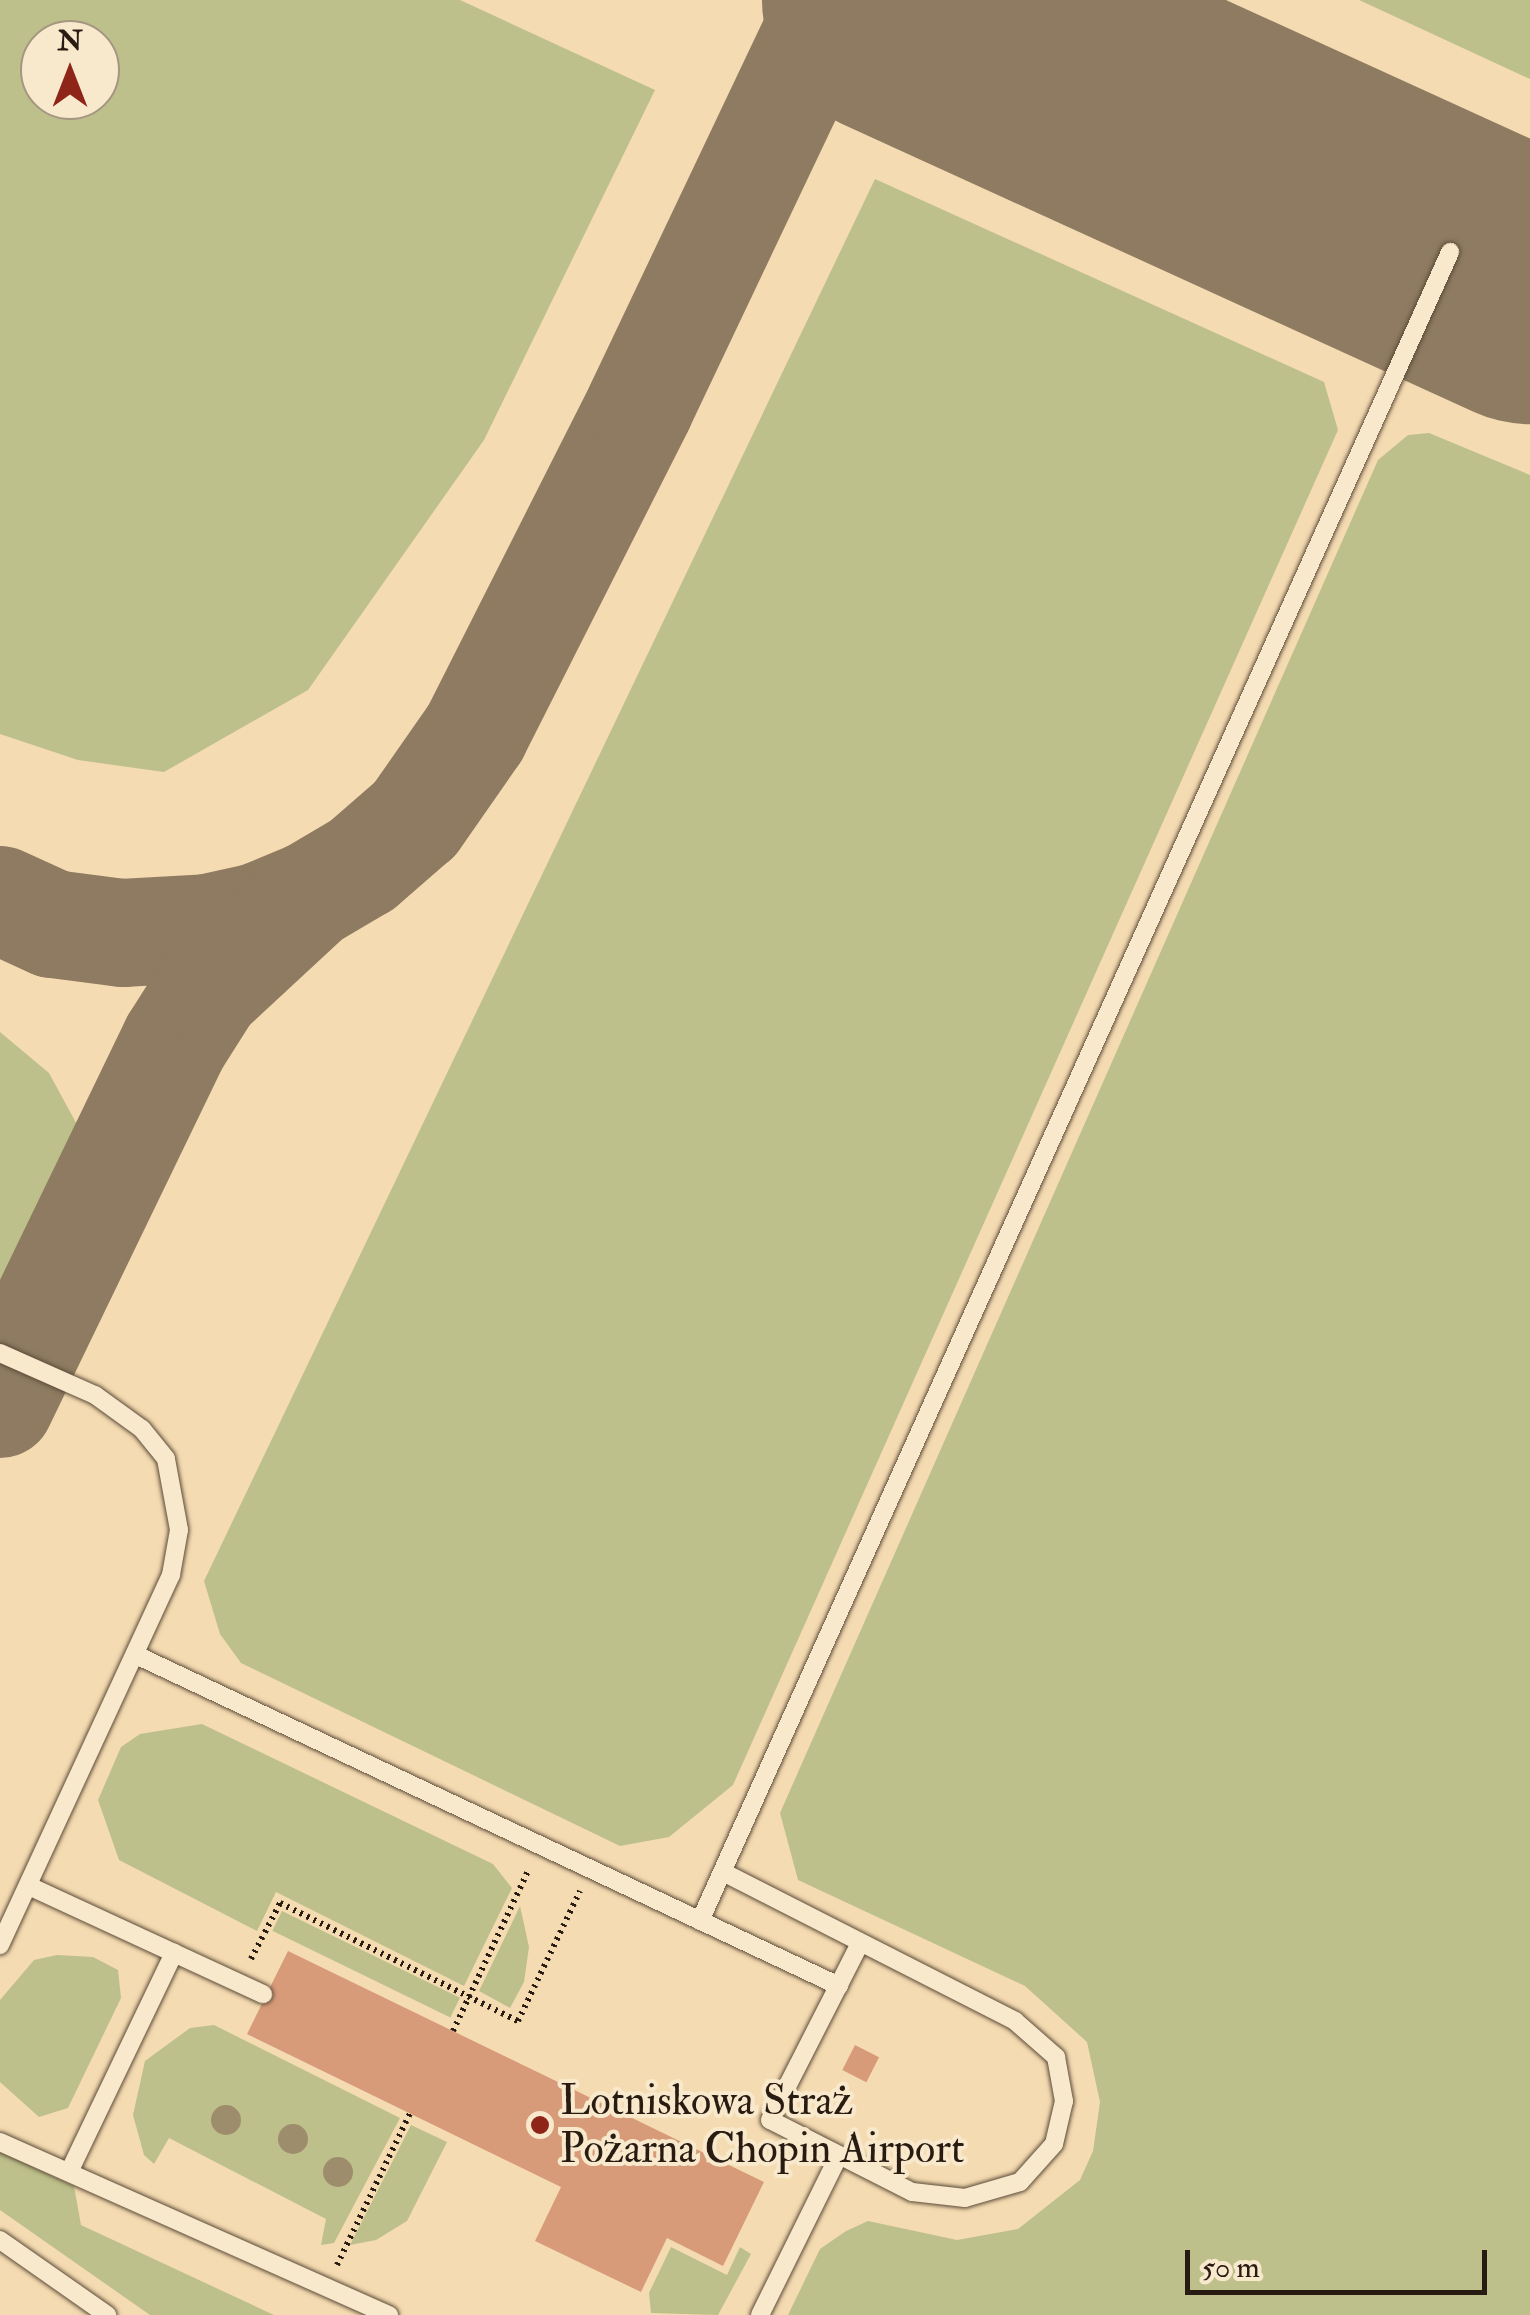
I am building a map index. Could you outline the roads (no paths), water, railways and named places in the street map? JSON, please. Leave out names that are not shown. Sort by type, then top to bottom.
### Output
[{"type":"lane","points":[[700,1921],[1450,252]]},
{"type":"lane","points":[[0,1353],[95,1395],[142,1429],[166,1459],[179,1530],[172,1575],[0,1945]]},
{"type":"lane","points":[[136,1655],[838,1986]]},
{"type":"lane","points":[[722,1872],[860,1942],[1015,2021],[1056,2057],[1064,2101],[1054,2144],[1020,2182],[965,2198],[912,2192],[770,2120],[860,1942]]},
{"type":"lane","points":[[30,1886],[263,1994]]},
{"type":"lane","points":[[70,2170],[174,1953]]},
{"type":"lane","points":[[0,2142],[389,2315]]},
{"type":"lane","points":[[760,2315],[838,2155]]},
{"type":"lane","points":[[0,2240],[107,2315]]},
{"type":"place","name":"Lotniskowa Straż Pożarna Chopin Airport","points":[[540,2125]]}]
